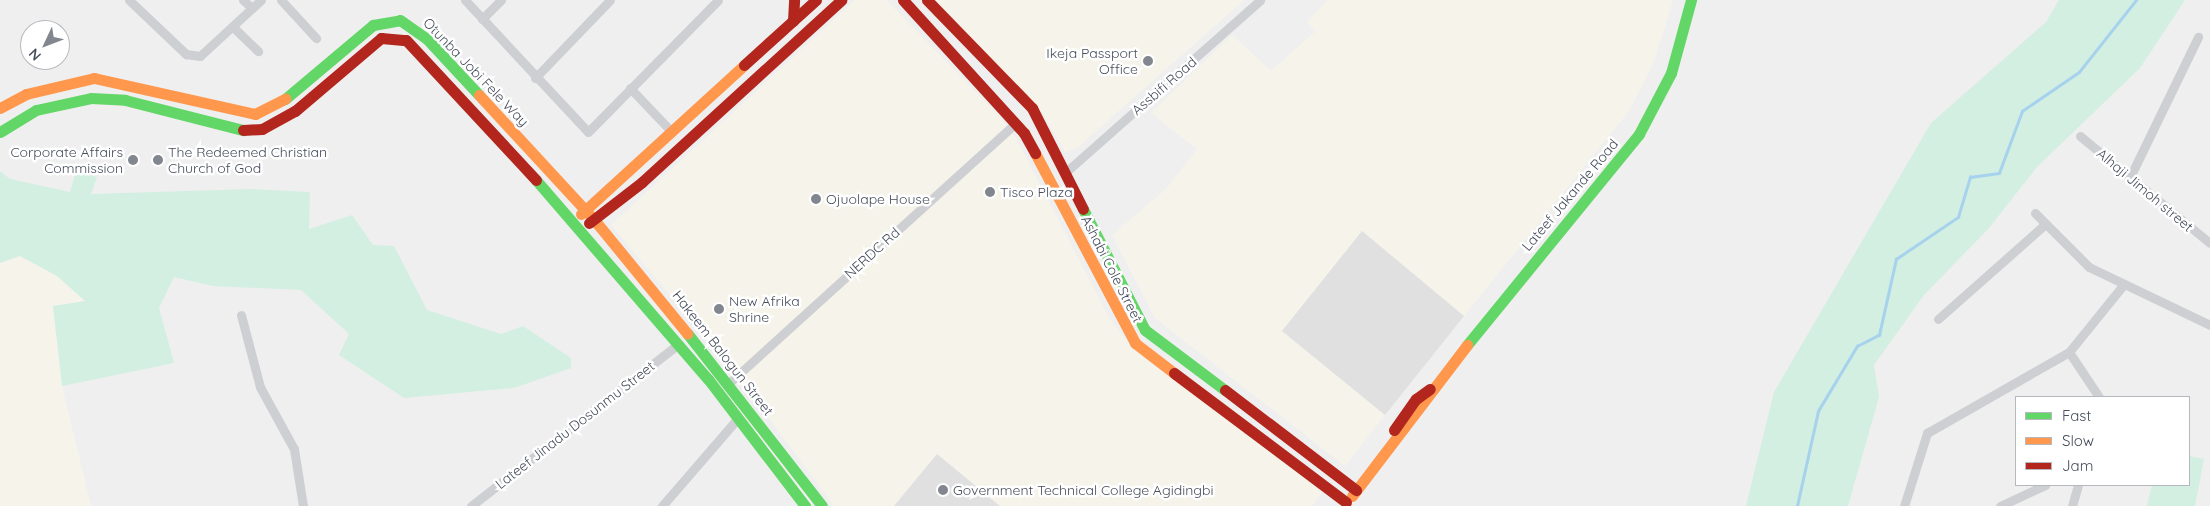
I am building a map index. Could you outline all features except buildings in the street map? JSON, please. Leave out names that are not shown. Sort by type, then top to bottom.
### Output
[{"type":"street","points":[[129,0],[192,55],[206,52],[261,0]]},
{"type":"street","points":[[243,0],[252,8]]},
{"type":"street","points":[[281,0],[316,38]]},
{"type":"street","points":[[465,0],[588,132],[718,0]]},
{"type":"street","points":[[482,20],[501,0]]},
{"type":"street","points":[[536,78],[610,0]]},
{"type":"street","points":[[793,22],[794,0]]},
{"type":"street","points":[[816,0],[583,208],[577,224],[596,222],[841,0]]},
{"type":"street","name":"Ashabi Cole Street","points":[[903,0],[1016,123],[1135,343],[1297,467],[1340,503]]},
{"type":"street","points":[[913,11],[926,0]]},
{"type":"street","name":"Ashabi Cole Street","points":[[926,0],[1032,108],[1067,171],[1145,330],[1352,488]]},
{"type":"street","name":"Assbifi Road","points":[[1067,171],[1260,0]]},
{"type":"street","name":"Lateef Jakande Road","points":[[1340,503],[1639,134],[1671,73],[1691,0]]},
{"type":"street","name":"Otunba Jobi Fele Way","points":[[0,108],[26,94],[94,78],[127,82],[255,114],[269,110],[372,24],[400,20],[427,39],[596,222]]},
{"type":"street","points":[[233,27],[258,52]]},
{"type":"street","points":[[2130,177],[2198,37]]},
{"type":"street","name":"Otunba Jobi Fele Way","points":[[0,132],[36,110],[91,98],[126,100],[238,130],[262,129],[278,123],[381,38],[406,40],[577,224]]},
{"type":"street","points":[[309,77],[320,89]]},
{"type":"street","points":[[630,88],[670,130]]},
{"type":"street","name":"NERDC Rd","points":[[729,383],[1016,123]]},
{"type":"street","name":"Alhaji Jimoh street","points":[[2080,136],[2210,243]]},
{"type":"street","points":[[628,167],[642,182]]},
{"type":"street","points":[[2035,213],[2043,226],[2088,267],[2210,325]]},
{"type":"street","name":"Hakeem Balogun Street","points":[[596,222],[729,383],[822,506]]},
{"type":"street","name":"Hakeem Balogun Street","points":[[577,224],[738,418],[805,506]]},
{"type":"street","points":[[1938,319],[2043,226]]},
{"type":"street","points":[[1904,506],[1927,433],[2069,352],[2124,284]]},
{"type":"street","points":[[240,315],[260,387],[294,449],[303,506]]},
{"type":"street","name":"Lateef Jinadu Dosunmu Street","points":[[471,506],[678,344]]},
{"type":"street","points":[[2069,352],[2098,396]]},
{"type":"street","name":"Hakeem Balogun Street","points":[[662,506],[738,418]]},
{"type":"street","points":[[1297,467],[1307,454]]},
{"type":"street","points":[[785,480],[797,472]]},
{"type":"street","points":[[2000,506],[2043,486]]},
{"type":"street","points":[[2072,506],[2078,486]]},
{"type":"shaded area","points":[[855,0],[886,0],[997,114],[1016,138],[1108,316],[1131,347],[1323,492],[1312,506],[1000,506],[937,454],[894,506],[834,506],[731,367],[611,225]]},
{"type":"shaded area","points":[[935,0],[1244,0],[1077,148],[1065,152],[1042,112]]},
{"type":"shaded area","points":[[1328,0],[1673,0],[1654,62],[1629,111],[1464,316],[1362,231],[1282,331],[1385,415],[1345,466],[1155,318],[1112,235],[1166,189],[1197,149],[1151,113],[1232,35],[1271,71],[1316,31],[1307,22]]},
{"type":"shaded area","points":[[1362,231],[1464,316],[1385,415],[1282,331]]},
{"type":"shaded area","points":[[20,256],[57,276],[86,301],[53,306],[62,386],[91,506],[0,506],[0,263]]},
{"type":"shaded area","name":"Government Technical College Agidingbi","points":[[937,454],[1000,506],[894,506]]},
{"type":"green space","points":[[2059,0],[2185,0],[2140,68],[2037,167],[1989,228],[1924,295],[1874,365],[1879,397],[1848,506],[1746,506],[1774,392],[1931,123],[2046,22]]},
{"type":"green space","points":[[0,171],[10,179],[70,192],[76,171],[97,177],[91,194],[251,189],[310,192],[309,229],[352,215],[373,245],[394,246],[427,310],[501,334],[523,326],[571,358],[571,368],[514,388],[404,398],[339,355],[349,334],[301,290],[213,286],[174,277],[159,308],[174,363],[62,386],[53,306],[85,301],[57,276],[20,256],[0,263]]},
{"type":"green space","points":[[2190,456],[2204,459],[2195,506],[2147,506],[2152,486],[2190,486]]},
{"type":"waterway","points":[[1797,506],[1818,411],[1857,346],[1879,335],[1896,259],[1958,217],[1970,177],[1999,173],[2022,111],[2079,72],[2136,0]]},
{"type":"traffic: fast","points":[[1467,345],[1639,134],[1671,73],[1691,0]]},
{"type":"traffic: fast","points":[[285,99],[373,25],[400,20],[427,39],[479,95]]},
{"type":"traffic: fast","points":[[0,132],[36,110],[91,98],[125,100],[243,130]]},
{"type":"traffic: fast","points":[[536,180],[708,379],[805,506]]},
{"type":"traffic: fast","points":[[1083,209],[1145,330],[1225,390]]},
{"type":"traffic: fast","points":[[687,333],[822,506]]},
{"type":"traffic: slow","points":[[581,214],[744,65]]},
{"type":"traffic: slow","points":[[0,108],[26,94],[94,78],[255,114],[285,99]]},
{"type":"traffic: slow","points":[[479,95],[596,222],[687,333]]},
{"type":"traffic: slow","points":[[1035,153],[1135,343],[1174,373]]},
{"type":"traffic: slow","points":[[1352,496],[1467,345]]},
{"type":"traffic: jam","points":[[793,21],[794,0]]},
{"type":"traffic: jam","points":[[744,65],[816,0]]},
{"type":"traffic: jam","points":[[589,223],[642,182],[841,0]]},
{"type":"traffic: jam","points":[[903,0],[1024,133],[1035,153]]},
{"type":"traffic: jam","points":[[927,0],[1032,108],[1083,209]]},
{"type":"traffic: jam","points":[[243,130],[262,129],[295,111],[381,38],[406,40],[536,180]]},
{"type":"traffic: jam","points":[[1174,373],[1346,502]]},
{"type":"traffic: jam","points":[[1394,430],[1416,399],[1430,389]]},
{"type":"traffic: jam","points":[[1225,390],[1356,490]]},
{"type":"place","name":"Ikeja Passport Office","points":[[1148,61]]},
{"type":"place","name":"Corporate Affairs Commission","points":[[133,160]]},
{"type":"place","name":"The Redeemed Christian Church of God","points":[[158,160]]},
{"type":"place","name":"Tisco Plaza","points":[[990,192]]},
{"type":"place","name":"Ojuolape House","points":[[816,199]]},
{"type":"place","name":"New Afrika Shrine","points":[[719,309]]},
{"type":"place","name":"Government Technical College Agidingbi","points":[[943,490]]}]
